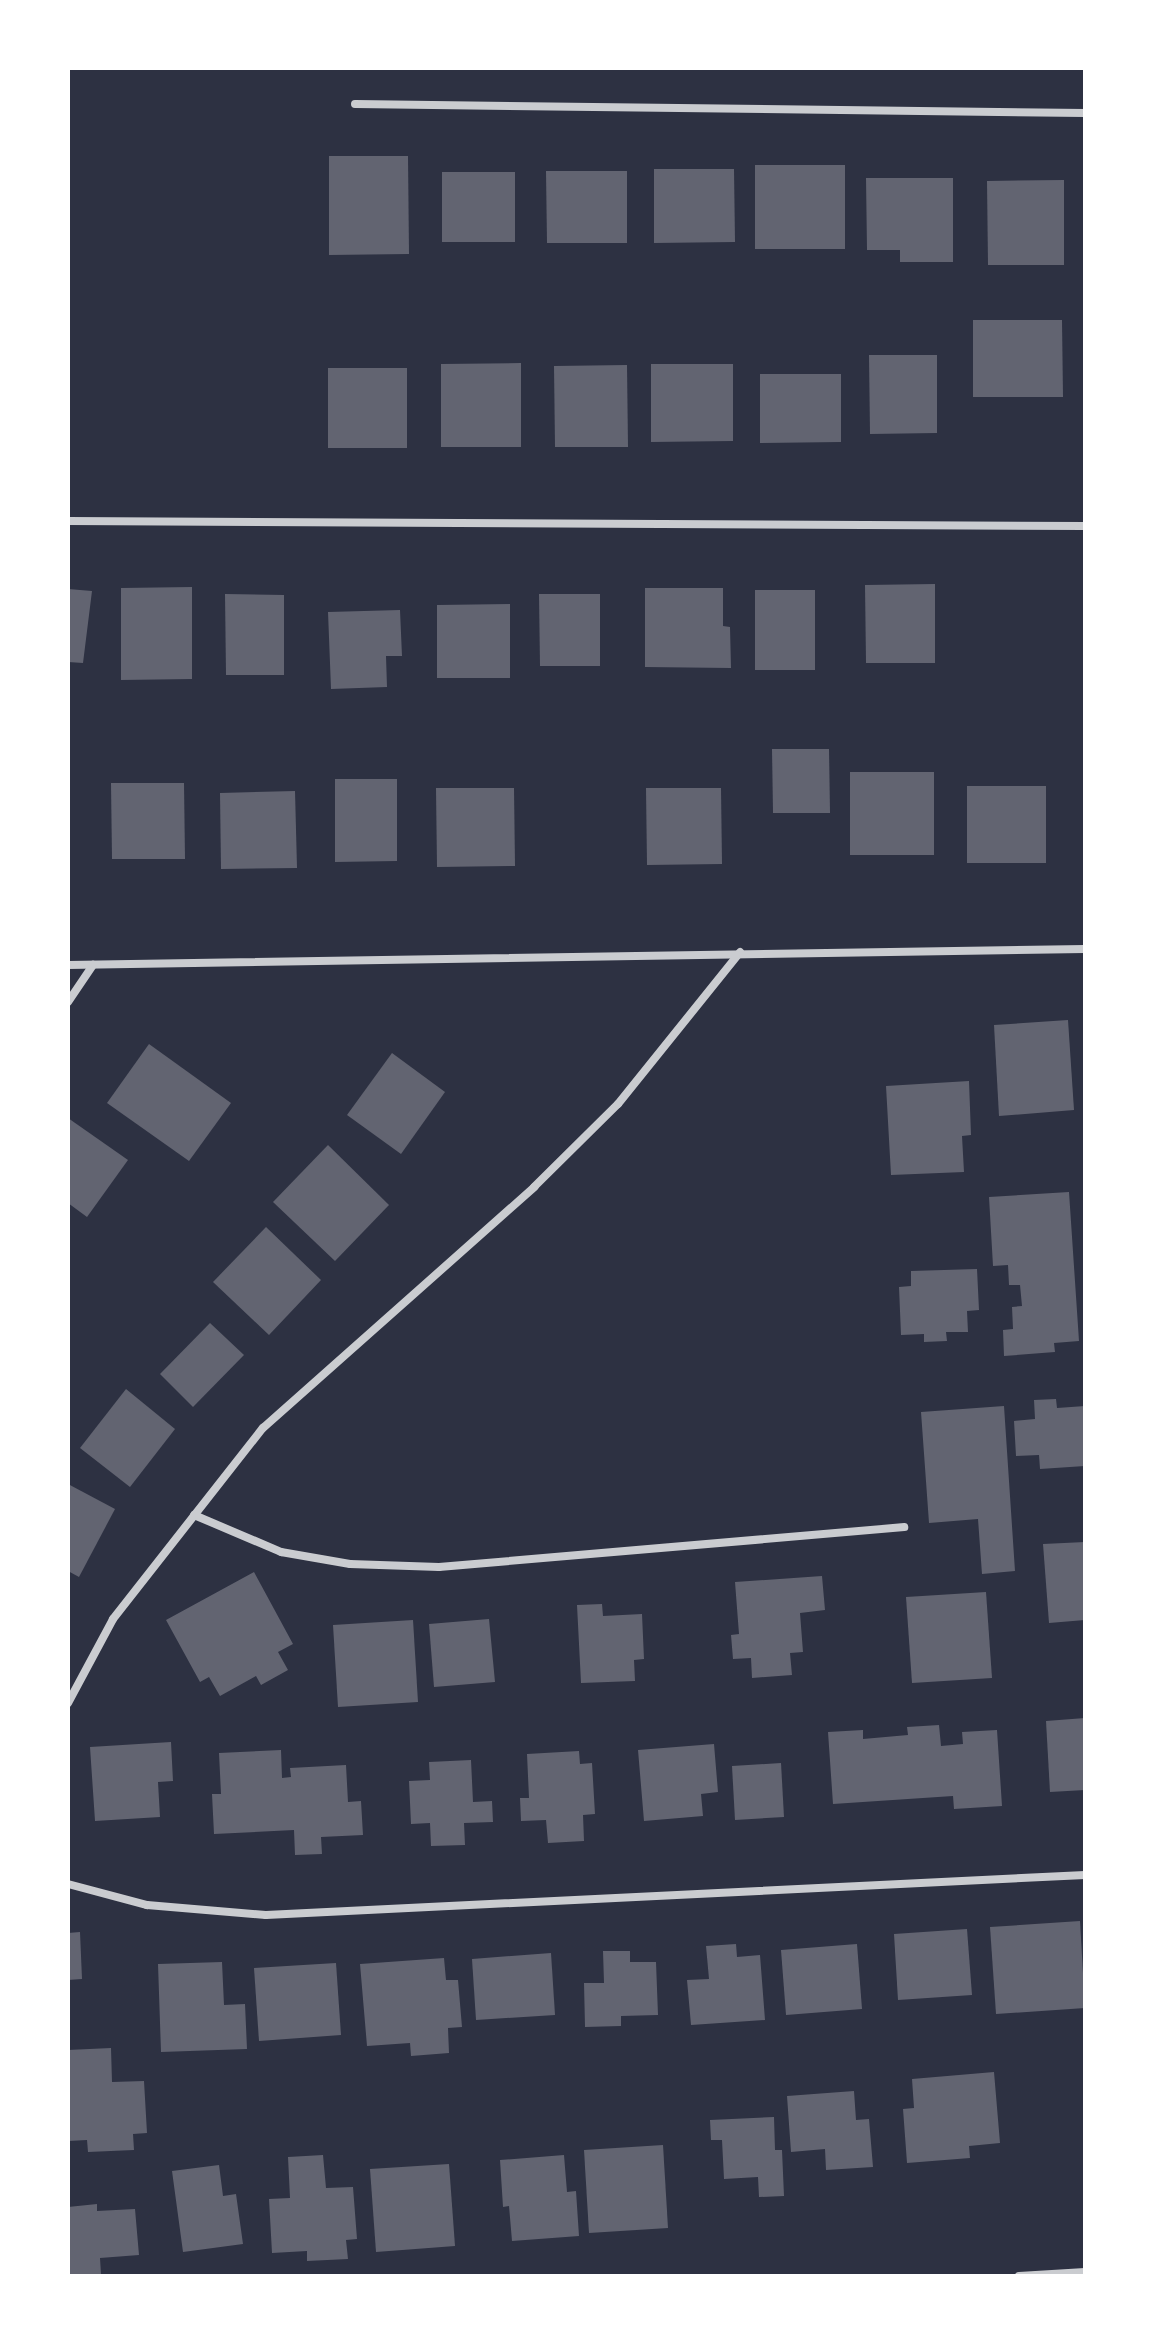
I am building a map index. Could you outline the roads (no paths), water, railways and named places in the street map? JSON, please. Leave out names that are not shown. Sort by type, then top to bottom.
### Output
[{"type":"street","points":[[355,104],[1085,113]]},
{"type":"street","points":[[68,521],[1085,526]]},
{"type":"street","points":[[68,965],[740,952],[1085,949]]},
{"type":"street","points":[[68,1703],[113,1619],[263,1428],[534,1187],[618,1104],[740,952]]},
{"type":"street","points":[[68,1002],[93,965]]},
{"type":"street","points":[[194,1515],[281,1552],[350,1564],[439,1567],[904,1527]]},
{"type":"street","points":[[68,1884],[147,1905],[266,1915],[1085,1875]]},
{"type":"street","points":[[1019,2276],[1085,2272]]}]
